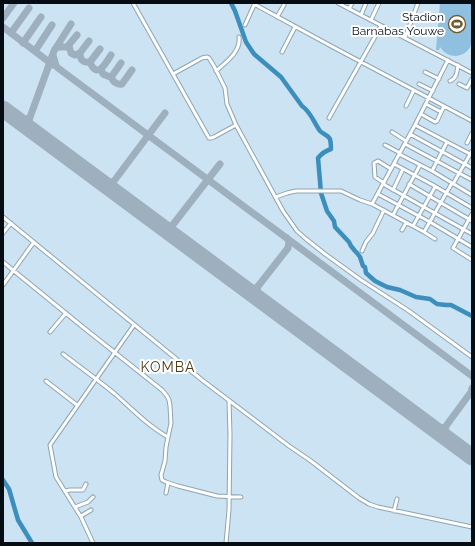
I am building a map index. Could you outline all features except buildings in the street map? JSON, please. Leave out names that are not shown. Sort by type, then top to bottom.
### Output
[{"type":"street","points":[[133,3],[209,138],[214,137],[236,125]]},
{"type":"street","points":[[245,25],[254,3],[295,27],[472,121]]},
{"type":"street","points":[[338,3],[472,73]]},
{"type":"street","points":[[349,9],[352,3]]},
{"type":"street","points":[[361,15],[366,3]]},
{"type":"street","points":[[371,20],[379,3]]},
{"type":"street","points":[[405,38],[418,3]]},
{"type":"street","points":[[277,17],[284,5]]},
{"type":"street","points":[[329,118],[381,26]]},
{"type":"street","points":[[282,52],[295,27]]},
{"type":"street","points":[[216,71],[235,52],[239,44],[238,37]]},
{"type":"street","points":[[173,74],[202,58],[207,57],[213,64],[225,88],[227,104],[236,125],[288,218],[297,231],[306,240],[361,280],[392,300],[472,357]]},
{"type":"street","points":[[372,204],[421,114],[448,60]]},
{"type":"street","points":[[450,81],[455,77],[458,65]]},
{"type":"street","points":[[425,72],[438,79]]},
{"type":"street","points":[[459,84],[467,88],[472,79]]},
{"type":"street","points":[[419,84],[433,91]]},
{"type":"street","points":[[406,106],[414,90]]},
{"type":"street","points":[[426,104],[441,112]]},
{"type":"street","points":[[421,114],[435,122],[437,121],[444,106]]},
{"type":"street","points":[[415,124],[471,155]]},
{"type":"street","points":[[392,132],[437,162],[472,180]]},
{"type":"street","points":[[410,134],[472,168]]},
{"type":"street","points":[[467,143],[472,134]]},
{"type":"street","points":[[432,171],[447,142]]},
{"type":"street","points":[[385,145],[472,195]]},
{"type":"street","points":[[424,232],[452,183],[471,155],[472,150]]},
{"type":"street","points":[[391,169],[378,161],[374,163],[375,177],[383,184],[472,234]]},
{"type":"street","points":[[394,164],[472,208]]},
{"type":"street","points":[[393,215],[420,165]]},
{"type":"street","points":[[393,190],[403,169]]},
{"type":"street","points":[[409,184],[470,220]]},
{"type":"street","points":[[413,226],[435,187]]},
{"type":"street","points":[[276,197],[296,191],[341,191],[384,210],[435,239]]},
{"type":"street","points":[[378,194],[472,247]]},
{"type":"street","points":[[362,251],[366,242],[371,237],[384,210]]},
{"type":"street","points":[[472,214],[470,220],[457,239],[453,249],[472,260]]},
{"type":"street","points":[[3,217],[193,373],[359,498],[372,505],[394,511],[472,527]]},
{"type":"street","points":[[402,230],[406,222]]},
{"type":"street","points":[[3,233],[11,223]]},
{"type":"street","points":[[3,285],[34,242]]},
{"type":"street","points":[[3,262],[114,353],[162,390],[167,396],[170,406],[171,423],[161,477],[163,481],[217,496],[241,497]]},
{"type":"street","points":[[50,332],[66,313]]},
{"type":"street","points":[[93,543],[81,516],[56,477],[50,445],[77,404],[134,325]]},
{"type":"street","points":[[63,354],[96,378],[148,424],[168,437]]},
{"type":"street","points":[[46,381],[77,404]]},
{"type":"street","points":[[226,543],[230,434],[229,401]]},
{"type":"street","points":[[166,493],[168,483]]},
{"type":"street","points":[[65,491],[83,490],[86,484]]},
{"type":"street","points":[[75,507],[90,501],[93,497]]},
{"type":"street","points":[[394,511],[397,499]]},
{"type":"street","points":[[81,516],[91,510]]},
{"type":"shaded area","points":[[440,3],[472,3],[472,42],[469,49],[461,55],[449,55],[440,47],[439,50],[436,50]]},
{"type":"waterway","points":[[231,3],[246,42],[254,54],[281,77],[302,106],[310,114],[320,131],[330,139],[331,149],[324,152],[318,158],[321,193],[327,211],[334,221],[335,227],[360,257],[366,273],[375,281],[387,287],[400,290],[416,297],[430,299],[437,304],[451,305],[472,316]]},
{"type":"waterway","points":[[3,480],[9,489],[18,520],[32,543]]},
{"type":"taxiway","points":[[3,18],[14,3]]},
{"type":"taxiway","points":[[11,33],[29,8]]},
{"type":"taxiway","points":[[23,43],[41,17]]},
{"type":"taxiway","points":[[34,132],[29,126],[29,120],[54,51],[71,24]]},
{"type":"taxiway","points":[[35,51],[52,25]]},
{"type":"taxiway","points":[[3,27],[53,65]]},
{"type":"taxiway","points":[[55,49],[58,47],[67,47],[77,35]]},
{"type":"taxiway","points":[[69,46],[71,53],[75,55],[80,53],[89,41]]},
{"type":"taxiway","points":[[80,53],[82,60],[85,62],[90,62],[100,49]]},
{"type":"taxiway","points":[[53,55],[58,68],[472,376]]},
{"type":"taxiway","points":[[90,62],[93,67],[98,70],[104,65],[111,55]]},
{"type":"taxiway","points":[[101,69],[103,74],[110,77],[121,63]]},
{"type":"taxiway","points":[[112,76],[112,80],[118,84],[122,84],[132,70]]},
{"type":"taxiway","points":[[116,192],[113,185],[114,181],[165,113]]},
{"type":"taxiway","points":[[16,118],[23,121],[29,118]]},
{"type":"taxiway","points":[[168,231],[220,164]]},
{"type":"taxiway","points":[[101,181],[108,184],[114,181]]},
{"type":"taxiway","points":[[259,285],[288,248],[289,242],[287,238]]},
{"type":"taxiway","points":[[239,284],[249,290],[252,290],[259,285],[257,294],[262,301]]},
{"type":"taxiway","points":[[446,426],[471,392],[472,388]]},
{"type":"taxiway","points":[[433,428],[439,429],[446,426],[445,432],[447,439]]},
{"type":"runway","points":[[3,109],[472,457]]},
{"type":"place","name":"Stadion Barnabas Youwe","points":[[457,24]]},
{"type":"district","name":"KOMBA","points":[[168,367]]}]
